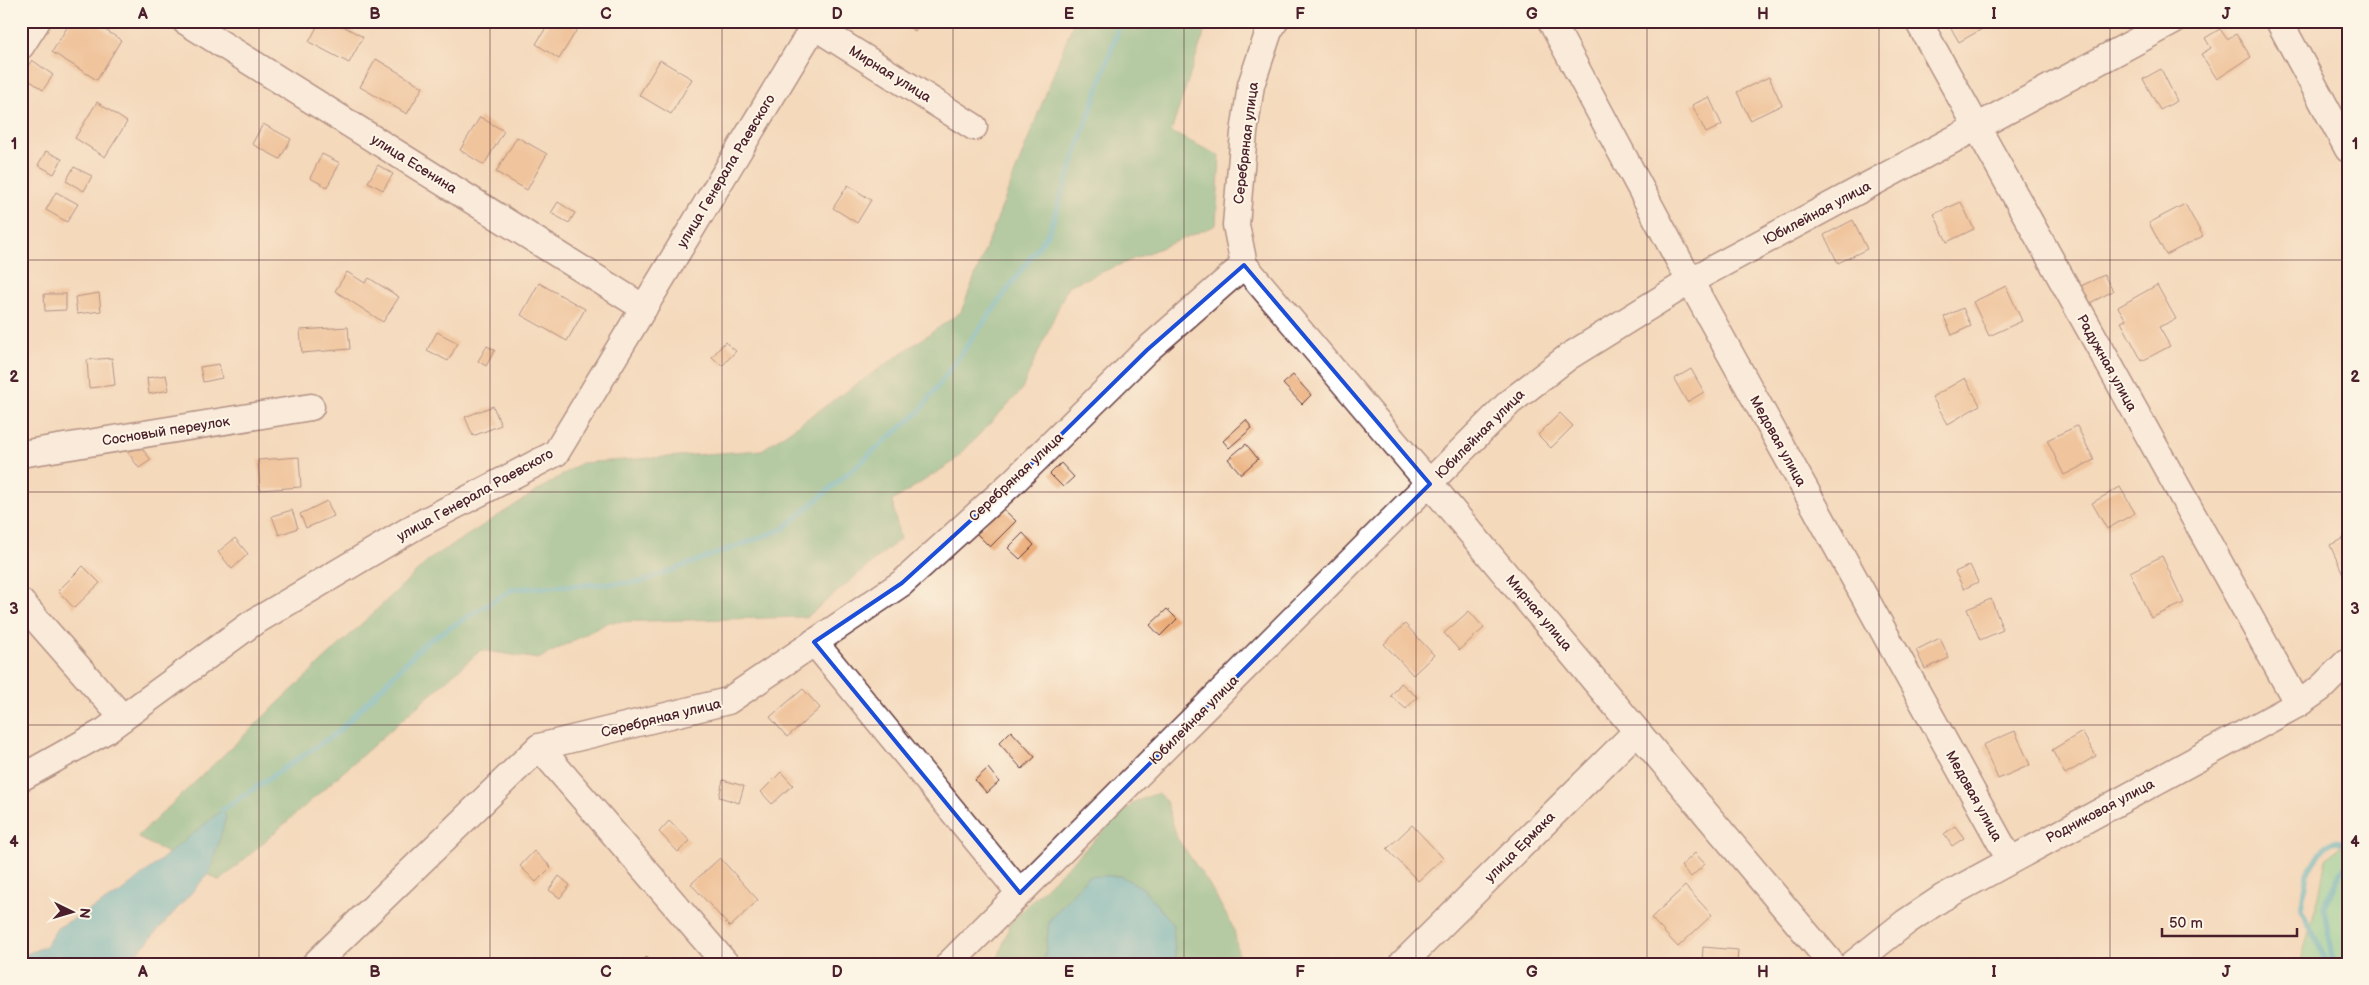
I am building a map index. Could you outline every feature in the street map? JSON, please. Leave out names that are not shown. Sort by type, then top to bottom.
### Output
[{"type":"street","points":[[21,46],[37,21]]},
{"type":"street","name":"улица Есенина","points":[[185,21],[644,308]]},
{"type":"street","name":"Серебряная улица","points":[[539,747],[728,701],[902,583],[1014,481],[1147,350],[1244,265],[1236,226],[1244,133],[1251,85],[1269,31],[1275,21]]},
{"type":"street","name":"Медовая улица","points":[[1551,21],[1690,281],[2010,860]]},
{"type":"street","name":"Радужная улица","points":[[1918,21],[2298,704]]},
{"type":"street","name":"Юбилейная улица","points":[[949,964],[1510,402],[1547,372],[1690,281],[2174,21]]},
{"type":"street","points":[[2279,21],[2348,149]]},
{"type":"street","name":"улица Генерала Раевского","points":[[21,778],[105,731],[252,624],[416,526],[556,453],[812,23]]},
{"type":"street","name":"Мирная улица","points":[[812,23],[974,127]]},
{"type":"street","name":"Мирная улица","points":[[1244,265],[1832,964]]},
{"type":"street","name":"Сосновый переулок","points":[[21,454],[311,408]]},
{"type":"street","points":[[21,602],[123,718]]},
{"type":"street","points":[[814,642],[1020,893]]},
{"type":"street","name":"Родниковая улица","points":[[1853,964],[1906,922],[1942,898],[2298,704],[2321,688],[2348,661]]},
{"type":"street","name":"улица Ермака","points":[[1402,964],[1637,731]]},
{"type":"street","points":[[315,964],[539,747],[726,964]]},
{"type":"highlighted area","points":[[1244,265],[1430,484],[1020,893],[814,642],[902,583],[1014,481],[1147,350]]},
{"type":"green space","points":[[1074,21],[1208,21],[1171,132],[1220,156],[1216,225],[1068,286],[1021,391],[953,462],[892,501],[900,539],[807,617],[609,622],[538,659],[481,650],[220,881],[137,837],[430,559],[581,463],[762,450],[961,312]]},
{"type":"green space","points":[[1158,793],[1166,801],[1177,838],[1209,884],[1234,929],[1240,964],[1176,964],[1173,925],[1120,876],[1087,877],[1049,921],[1044,964],[996,964],[1011,921],[1134,802]]},
{"type":"green space","points":[[2348,839],[2348,964],[2300,964],[2319,896],[2326,859]]},
{"type":"water","points":[[222,810],[226,817],[210,872],[134,957],[118,964],[21,964],[21,956],[46,946],[57,928],[120,893]]},
{"type":"water","points":[[1088,876],[1120,876],[1143,888],[1173,925],[1176,964],[1044,964],[1049,921]]},
{"type":"building","points":[[71,21],[91,21],[121,40],[97,80],[52,52]]},
{"type":"building","points":[[320,21],[334,21],[363,37],[349,63],[309,42]]},
{"type":"building","points":[[550,21],[567,21],[578,28],[559,59],[536,44]]},
{"type":"building","points":[[898,21],[921,21],[915,31]]},
{"type":"building","points":[[1947,21],[1978,21],[1982,29],[1959,42]]},
{"type":"building","points":[[1999,21],[2011,21],[2002,26]]},
{"type":"building","points":[[2220,29],[2227,39],[2236,34],[2251,57],[2217,79],[2201,54],[2211,48],[2205,38]]},
{"type":"building","points":[[376,59],[423,87],[407,114],[360,87]]},
{"type":"building","points":[[32,60],[53,75],[43,90],[22,75]]},
{"type":"building","points":[[660,60],[692,79],[671,114],[639,95]]},
{"type":"building","points":[[2161,69],[2177,101],[2160,110],[2143,79]]},
{"type":"building","points":[[1769,77],[1782,105],[1750,120],[1737,92]]},
{"type":"building","points":[[1709,97],[1722,125],[1706,133],[1692,105]]},
{"type":"building","points":[[97,102],[127,122],[105,157],[75,138]]},
{"type":"building","points":[[480,117],[504,131],[484,165],[460,150]]},
{"type":"building","points":[[263,124],[291,139],[280,159],[252,144]]},
{"type":"building","points":[[517,137],[547,154],[527,190],[496,172]]},
{"type":"building","points":[[46,151],[62,159],[54,174],[38,165]]},
{"type":"building","points":[[322,154],[340,163],[327,187],[310,178]]},
{"type":"building","points":[[378,165],[393,174],[383,190],[368,182]]},
{"type":"building","points":[[74,167],[92,176],[84,191],[66,181]]},
{"type":"building","points":[[848,185],[871,200],[857,223],[833,208]]},
{"type":"building","points":[[56,192],[78,204],[67,222],[46,210]]},
{"type":"building","points":[[558,202],[575,213],[569,223],[551,213]]},
{"type":"building","points":[[1961,202],[1974,229],[1947,242],[1934,214]]},
{"type":"building","points":[[2185,204],[2203,236],[2166,255],[2149,223]]},
{"type":"building","points":[[1853,220],[1867,249],[1838,263],[1824,235]]},
{"type":"building","points":[[347,272],[365,283],[369,278],[399,297],[383,322],[335,291]]},
{"type":"building","points":[[2104,275],[2113,291],[2088,304],[2079,287]]},
{"type":"building","points":[[539,283],[585,309],[567,341],[521,315]]},
{"type":"building","points":[[2157,285],[2176,319],[2159,327],[2170,346],[2142,361],[2121,322],[2126,320],[2118,307]]},
{"type":"building","points":[[2006,286],[2022,321],[1989,336],[1973,302]]},
{"type":"building","points":[[99,293],[101,311],[77,314],[75,297]]},
{"type":"building","points":[[44,294],[66,294],[66,310],[45,311]]},
{"type":"building","points":[[1963,308],[1971,326],[1952,335],[1944,317]]},
{"type":"building","points":[[348,327],[350,349],[302,353],[300,330]]},
{"type":"building","points":[[437,332],[458,343],[448,361],[427,350]]},
{"type":"building","points":[[725,342],[736,351],[722,366],[712,357]]},
{"type":"building","points":[[487,346],[495,350],[486,366],[478,361]]},
{"type":"building","points":[[112,358],[115,385],[89,388],[87,360]]},
{"type":"building","points":[[219,364],[222,378],[203,382],[200,367]]},
{"type":"building","points":[[1691,369],[1704,392],[1687,402],[1674,379]]},
{"type":"building","points":[[166,375],[169,390],[149,394],[147,378]]},
{"type":"building","points":[[1293,375],[1311,395],[1302,404],[1283,384]]},
{"type":"building","points":[[1965,378],[1980,405],[1948,424],[1932,397]]},
{"type":"building","points":[[493,406],[501,425],[473,436],[465,417]]},
{"type":"building","points":[[1560,413],[1573,426],[1551,448],[1538,435]]},
{"type":"building","points":[[1246,420],[1252,428],[1229,448],[1223,441]]},
{"type":"building","points":[[2077,426],[2094,460],[2064,475],[2047,440]]},
{"type":"building","points":[[138,443],[151,460],[139,468],[127,451]]},
{"type":"building","points":[[1246,444],[1258,459],[1241,474],[1228,459]]},
{"type":"building","points":[[299,457],[301,487],[260,490],[258,460]]},
{"type":"building","points":[[1061,463],[1074,477],[1063,487],[1050,474]]},
{"type":"building","points":[[2120,487],[2135,513],[2107,529],[2092,503]]},
{"type":"building","points":[[327,501],[334,516],[306,528],[300,514]]},
{"type":"building","points":[[1001,507],[1016,521],[990,547],[976,533]]},
{"type":"building","points":[[292,510],[298,528],[279,535],[272,516]]},
{"type":"building","points":[[1023,533],[1034,545],[1020,559],[1008,548]]},
{"type":"building","points":[[2348,536],[2348,574],[2344,576],[2330,545]]},
{"type":"building","points":[[235,538],[248,554],[232,569],[218,552]]},
{"type":"building","points":[[2162,556],[2184,603],[2151,618],[2130,572]]},
{"type":"building","points":[[1970,565],[1978,582],[1964,589],[1955,572]]},
{"type":"building","points":[[83,566],[100,583],[74,608],[58,591]]},
{"type":"building","points":[[1991,599],[2003,630],[1980,640],[1967,609]]},
{"type":"building","points":[[1167,609],[1177,619],[1160,636],[1150,625]]},
{"type":"building","points":[[1469,611],[1484,628],[1459,650],[1444,633]]},
{"type":"building","points":[[1405,624],[1434,655],[1413,675],[1384,644]]},
{"type":"building","points":[[1940,638],[1949,658],[1925,669],[1916,650]]},
{"type":"building","points":[[1401,683],[1417,697],[1406,709],[1391,696]]},
{"type":"building","points":[[803,689],[820,708],[787,737],[770,717]]},
{"type":"building","points":[[1011,731],[1035,757],[1022,769],[999,743]]},
{"type":"building","points":[[2015,731],[2030,765],[1998,779],[1983,745]]},
{"type":"building","points":[[2082,732],[2096,756],[2065,774],[2052,750]]},
{"type":"building","points":[[988,768],[999,782],[987,793],[975,780]]},
{"type":"building","points":[[781,772],[793,785],[772,804],[761,792]]},
{"type":"building","points":[[723,780],[744,786],[739,803],[719,797]]},
{"type":"building","points":[[669,821],[690,841],[678,852],[659,832]]},
{"type":"building","points":[[1412,825],[1443,858],[1418,881],[1387,849]]},
{"type":"building","points":[[1955,826],[1964,838],[1952,846],[1944,834]]},
{"type":"building","points":[[534,851],[551,867],[536,882],[520,866]]},
{"type":"building","points":[[1695,853],[1705,864],[1691,877],[1681,866]]},
{"type":"building","points":[[720,858],[758,900],[730,927],[691,884]]},
{"type":"building","points":[[559,876],[570,885],[560,898],[549,890]]},
{"type":"building","points":[[1685,886],[1712,915],[1678,947],[1651,918]]},
{"type":"building","points":[[1703,947],[1738,950],[1737,964],[1702,964]]},
{"type":"building","points":[[646,957],[652,964],[639,964]]},
{"type":"waterway","points":[[222,810],[338,732],[425,643],[513,589],[640,582],[783,529],[920,411],[1049,232],[1121,21]]},
{"type":"waterway","points":[[2328,964],[2301,909],[2307,873],[2320,852],[2334,841],[2348,843]]},
{"type":"waterway","points":[[2333,964],[2324,907],[2340,873],[2348,863]]}]
